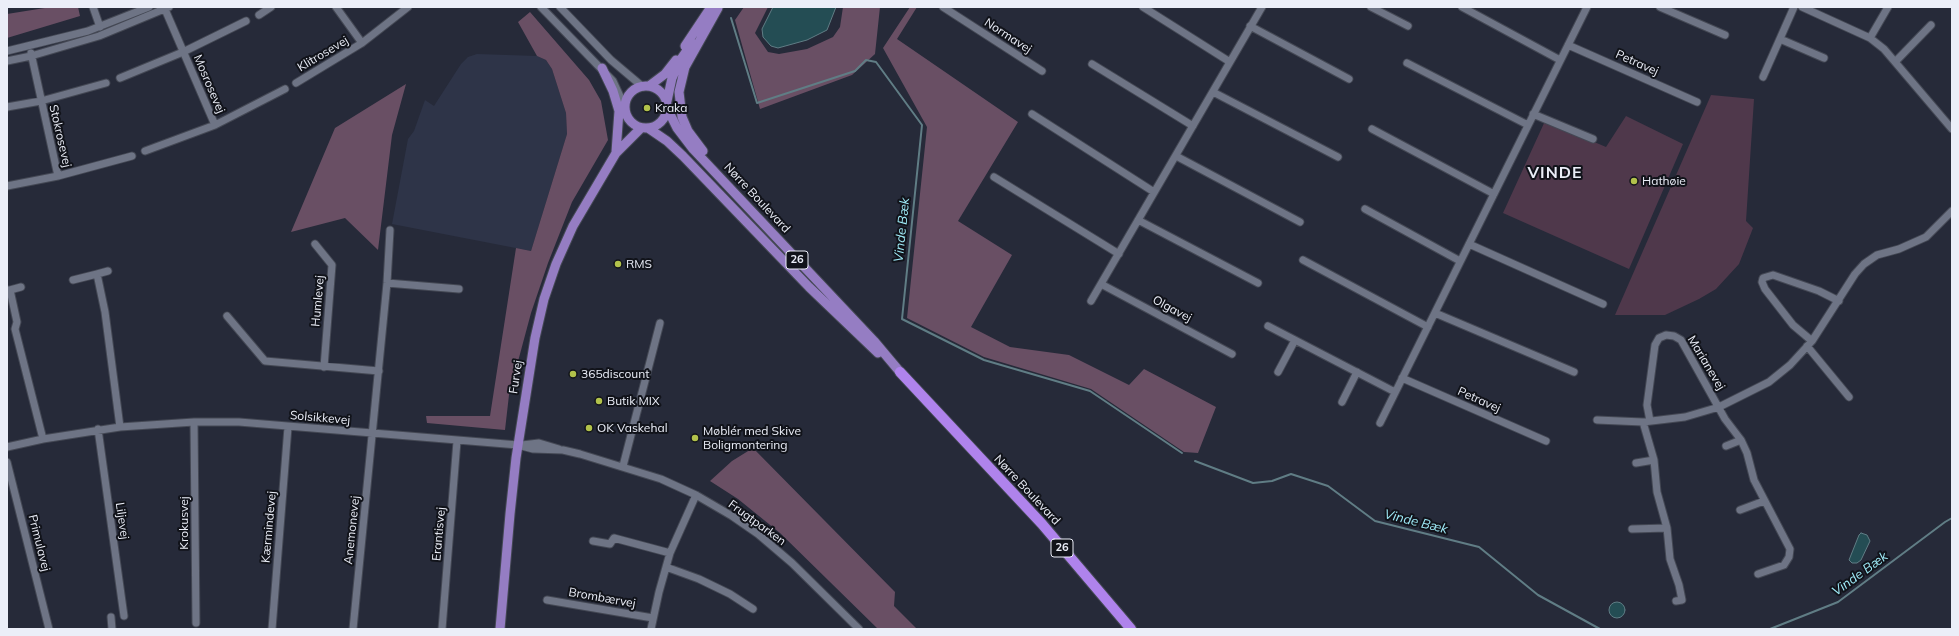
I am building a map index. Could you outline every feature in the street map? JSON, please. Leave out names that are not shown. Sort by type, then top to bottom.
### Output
[{"type":"highway","name":"Nørre Boulevard","points":[[900,372],[1042,524],[1131,629]]},
{"type":"main road","points":[[626,110],[629,96],[638,88],[646,86],[665,74],[716,7]]},
{"type":"main road","points":[[645,128],[654,127],[664,119],[672,78],[681,59],[716,7]]},
{"type":"main road","name":"26","points":[[716,7],[685,67],[681,80],[680,103],[682,117],[692,137],[741,193],[752,211]]},
{"type":"main road","points":[[602,68],[615,96],[619,111],[618,150]]},
{"type":"main road","name":"26","points":[[646,86],[660,91],[667,105]]},
{"type":"main road","name":"Nørre Boulevard","points":[[667,105],[684,139],[874,341],[900,372]]},
{"type":"main road","name":"26","points":[[626,110],[635,125],[645,128]]},
{"type":"main road","name":"Furvej","points":[[500,629],[510,514],[518,445],[535,338],[544,299],[556,264],[573,226],[618,150],[626,110]]},
{"type":"main road","name":"Nørre Boulevard","points":[[645,128],[667,141],[683,156],[809,287],[860,337],[900,372]]},
{"type":"main road","name":"Furvej","points":[[618,150],[645,128]]},
{"type":"street","points":[[93,7],[100,27]]},
{"type":"street","points":[[7,51],[29,47],[100,27],[149,7]]},
{"type":"street","points":[[259,15],[271,7]]},
{"type":"street","name":"Klitrosevej","points":[[336,7],[362,43]]},
{"type":"street","name":"Klitrosevej","points":[[296,83],[362,43],[408,7]]},
{"type":"street","points":[[541,7],[602,68],[618,90],[626,110]]},
{"type":"street","points":[[560,7],[611,60],[646,86]]},
{"type":"street","name":"Normavej","points":[[943,7],[1042,71]]},
{"type":"street","points":[[1143,7],[1230,62]]},
{"type":"street","points":[[1091,301],[1262,7]]},
{"type":"street","points":[[1371,7],[1408,26]]},
{"type":"street","points":[[1462,7],[1560,60]]},
{"type":"street","points":[[1380,423],[1586,7]]},
{"type":"street","points":[[1660,7],[1725,35]]},
{"type":"street","points":[[1763,77],[1794,7]]},
{"type":"street","points":[[1802,7],[1870,38],[1896,61],[1952,130]]},
{"type":"street","points":[[1870,38],[1888,7]]},
{"type":"street","points":[[7,61],[31,56],[99,36],[166,8]]},
{"type":"street","name":"Mosrosevej","points":[[166,8],[183,52],[215,125]]},
{"type":"street","name":"Mosrosevej","points":[[120,78],[183,52],[246,21]]},
{"type":"street","points":[[1896,61],[1931,24]]},
{"type":"street","points":[[1250,26],[1349,79]]},
{"type":"street","points":[[1780,39],[1824,58]]},
{"type":"street","name":"Petravej","points":[[1568,45],[1697,102]]},
{"type":"street","name":"Stokrosevej","points":[[29,47],[58,176]]},
{"type":"street","points":[[1407,63],[1528,125]]},
{"type":"street","points":[[1092,64],[1193,126]]},
{"type":"street","name":"Stokrosevej","points":[[7,107],[41,101],[106,82]]},
{"type":"street","name":"Mosrosevej","points":[[145,151],[215,125],[285,89]]},
{"type":"street","points":[[1213,92],[1338,157]]},
{"type":"street","points":[[1032,114],[1154,192]]},
{"type":"street","points":[[1534,114],[1593,138]]},
{"type":"street","points":[[1372,129],[1494,194]]},
{"type":"street","name":"Stokrosevej","points":[[7,186],[58,176],[132,156]]},
{"type":"street","points":[[1176,156],[1300,222]]},
{"type":"street","points":[[994,177],[1119,254]]},
{"type":"street","points":[[1364,209],[1460,261]]},
{"type":"street","name":"Marianevej","points":[[1597,420],[1646,422],[1684,417],[1719,407],[1769,382],[1810,344],[1855,274],[1864,264],[1877,255],[1914,244],[1926,237],[1952,211]]},
{"type":"street","points":[[1138,220],[1258,284]]},
{"type":"street","points":[[372,434],[387,283],[390,230]]},
{"type":"street","name":"Humlevej","points":[[315,244],[332,265],[324,366]]},
{"type":"street","points":[[1469,244],[1602,304]]},
{"type":"street","points":[[1303,260],[1428,327]]},
{"type":"street","points":[[73,280],[108,271]]},
{"type":"street","points":[[97,274],[106,312],[120,427]]},
{"type":"street","points":[[1838,301],[1819,291],[1773,275],[1763,278],[1762,282],[1765,289],[1810,344],[1849,397]]},
{"type":"street","points":[[387,283],[459,289]]},
{"type":"street","name":"Olgavej","points":[[1101,284],[1232,354]]},
{"type":"street","points":[[21,287],[9,290],[17,322],[15,329],[43,439]]},
{"type":"street","points":[[1435,313],[1574,372]]},
{"type":"street","points":[[227,316],[265,361],[379,370]]},
{"type":"street","points":[[623,466],[660,323]]},
{"type":"street","points":[[1268,326],[1395,392]]},
{"type":"street","name":"Marianevej","points":[[1676,601],[1682,600],[1679,585],[1670,559],[1667,528],[1657,492],[1654,460],[1646,422],[1655,345],[1659,338],[1666,335],[1674,336],[1681,340],[1726,420],[1741,440],[1747,453],[1754,480],[1790,549],[1789,557],[1784,565],[1758,574]]},
{"type":"street","points":[[1278,372],[1295,340]]},
{"type":"street","points":[[1342,402],[1357,372]]},
{"type":"street","name":"Petravej","points":[[1402,378],[1546,441]]},
{"type":"street","name":"Solsikkevej","points":[[7,447],[98,429],[194,422],[239,422],[518,445]]},
{"type":"street","name":"Krokusvej","points":[[194,422],[196,623]]},
{"type":"street","name":"Kærmindevej","points":[[272,629],[288,427]]},
{"type":"street","name":"Liljevej","points":[[98,429],[124,616]]},
{"type":"street","name":"Anemonevej","points":[[353,629],[372,434]]},
{"type":"street","points":[[1726,446],[1741,440]]},
{"type":"street","name":"Erantisvej","points":[[442,629],[457,441]]},
{"type":"street","name":"Frugtparken","points":[[518,445],[546,450],[563,450],[623,466],[661,479],[696,495],[732,516],[758,534],[792,563],[859,629]]},
{"type":"street","points":[[1636,463],[1654,460]]},
{"type":"street","name":"Primulavej","points":[[7,462],[49,629]]},
{"type":"street","points":[[651,629],[670,553],[696,495]]},
{"type":"street","points":[[1740,510],[1764,501]]},
{"type":"street","points":[[1632,529],[1667,528]]},
{"type":"street","points":[[593,541],[610,544],[614,538],[670,553]]},
{"type":"street","points":[[666,567],[705,582],[730,594],[753,609]]},
{"type":"street","name":"Brombærvej","points":[[547,600],[653,618]]},
{"type":"street","points":[[111,617],[112,629]]},
{"type":"shaded area","points":[[51,7],[78,7],[80,16],[7,38],[7,14]]},
{"type":"shaded area","points":[[744,7],[768,7],[755,33],[768,52],[779,54],[807,49],[833,37],[840,27],[843,7],[880,7],[875,54],[852,75],[760,109],[735,20]]},
{"type":"shaded area","points":[[773,7],[836,7],[827,30],[807,40],[778,48],[771,46],[763,37],[762,29]]},
{"type":"shaded area","points":[[910,7],[917,7],[897,39],[1018,122],[958,221],[1012,255],[971,327],[1010,347],[1069,355],[1129,385],[1144,369],[1216,407],[1198,453],[1184,452],[1091,389],[984,357],[907,318],[927,127],[883,48]]},
{"type":"shaded area","points":[[530,12],[589,80],[601,101],[608,140],[572,202],[548,263],[531,313],[509,395],[505,430],[427,423],[426,416],[490,416],[516,248],[531,251],[567,134],[566,113],[552,69],[546,60],[537,56],[518,22]]},
{"type":"shaded area","points":[[477,54],[537,56],[546,60],[552,69],[566,113],[567,134],[531,251],[392,224],[408,139],[414,131],[425,100],[434,106],[461,64],[468,57]]},
{"type":"shaded area","points":[[406,84],[392,135],[378,250],[345,218],[291,232],[335,128]]},
{"type":"shaded area","points":[[1711,95],[1754,99],[1746,221],[1753,228],[1739,264],[1716,289],[1665,315],[1615,315]]},
{"type":"shaded area","points":[[1626,116],[1683,144],[1629,269],[1503,213],[1545,121],[1606,147]]},
{"type":"shaded area","points":[[753,448],[895,592],[894,606],[917,629],[878,629],[780,533],[738,499],[710,481],[732,461]]},
{"type":"shaded area","points":[[1861,533],[1867,535],[1870,541],[1861,560],[1857,563],[1852,563],[1849,560]]},
{"type":"shaded area","points":[[1617,602],[1623,604],[1625,610],[1623,616],[1617,618],[1611,616],[1609,610],[1611,604]]},
{"type":"waterway","name":"Vinde Bæk","points":[[731,18],[757,103],[855,71],[866,60],[876,62],[922,125],[902,319],[984,360],[1090,391],[1182,453]]},
{"type":"waterway","name":"Vinde Bæk","points":[[1195,461],[1253,483],[1272,481],[1291,474],[1328,486],[1375,521],[1479,547],[1538,595],[1600,629]]},
{"type":"waterway","name":"Vinde Bæk","points":[[1770,629],[1838,602],[1952,518]]},
{"type":"place","name":"Kraka","points":[[647,108]]},
{"type":"place","name":"Hathøie","points":[[1634,181]]},
{"type":"place","name":"RMS","points":[[618,264]]},
{"type":"place","name":"365discount","points":[[573,374]]},
{"type":"place","name":"Butik MIX","points":[[599,401]]},
{"type":"place","name":"OK Vaskehal","points":[[589,428]]},
{"type":"place","name":"Møblér med Skive Boligmontering","points":[[695,438]]},
{"type":"district","name":"VINDE","points":[[1555,173]]}]
